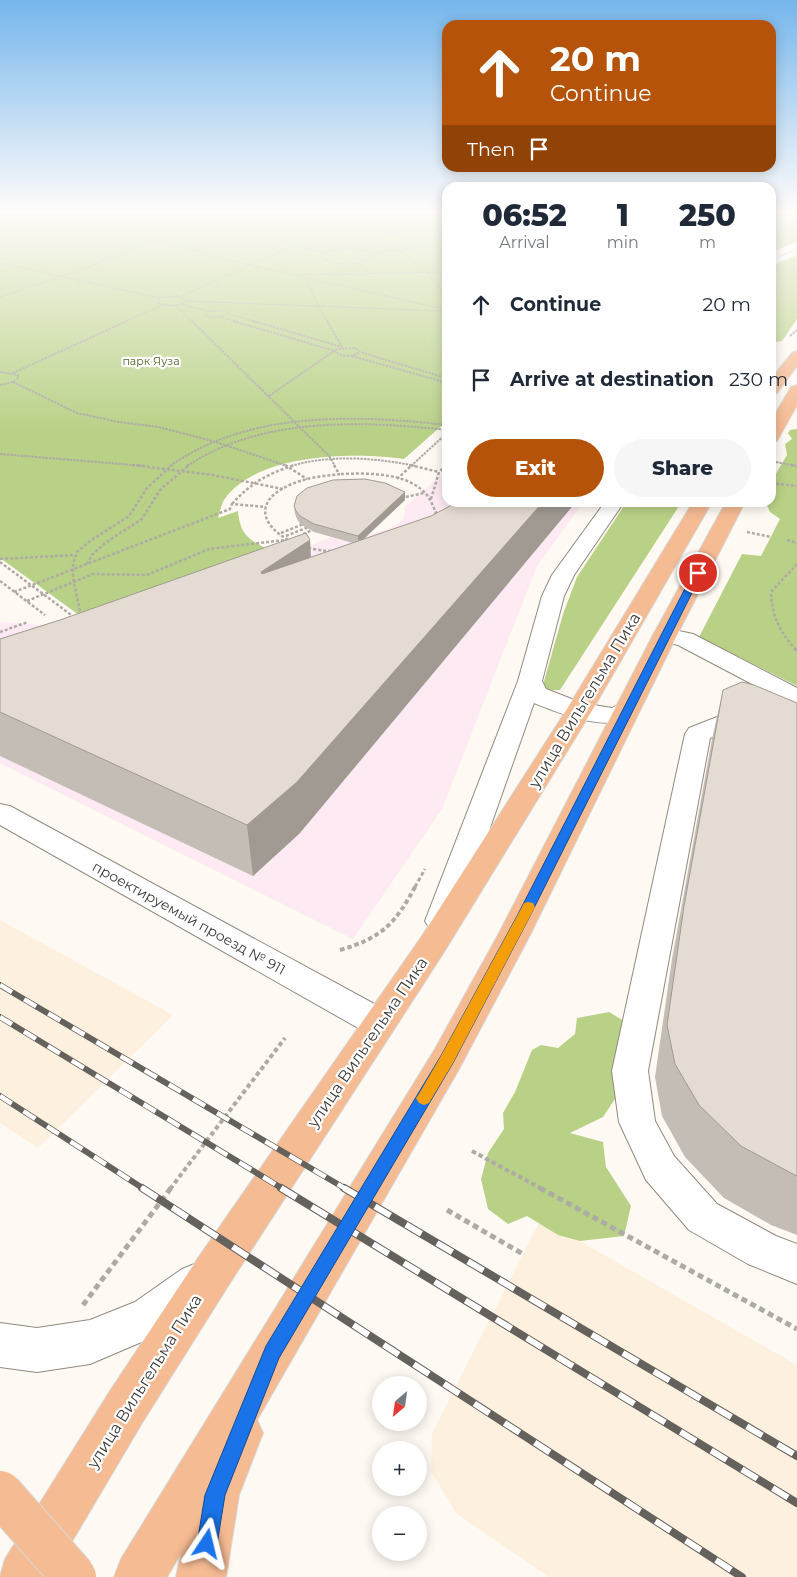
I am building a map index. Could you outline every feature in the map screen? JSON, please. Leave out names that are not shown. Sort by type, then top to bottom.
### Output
[{"type":"main road","points":[[776,383],[797,356]]},
{"type":"main road","points":[[776,422],[797,390]]},
{"type":"main road","name":"улица Вильгельма Пика","points":[[23,1577],[126,1407],[213,1272],[433,944],[580,709],[700,507]]},
{"type":"main road","points":[[139,1577],[448,1059],[522,918],[665,635],[733,507]]},
{"type":"main road","points":[[201,1577],[215,1495],[272,1352]]},
{"type":"main road","points":[[0,1493],[74,1577]]},
{"type":"main road","points":[[14,1577],[50,1533]]},
{"type":"street","points":[[433,944],[530,680],[545,622],[563,575],[611,507]]},
{"type":"street","points":[[665,635],[685,639],[795,697]]},
{"type":"street","points":[[530,680],[535,693],[542,698],[600,715],[614,716],[627,709]]},
{"type":"street","points":[[795,697],[698,734],[630,1071],[637,1122],[660,1168],[703,1217],[762,1250],[797,1264]]},
{"type":"street","name":"проектируемый проезд № 911","points":[[0,813],[379,1023]]},
{"type":"street","points":[[0,1345],[37,1350],[90,1342],[150,1317],[213,1272]]},
{"type":"path","points":[[0,297],[42,284]]},
{"type":"path","points":[[93,284],[160,298],[182,296],[209,284]]},
{"type":"path","points":[[309,284],[318,306],[343,347]]},
{"type":"path","points":[[327,284],[442,310]]},
{"type":"path","points":[[182,296],[188,299],[188,301]]},
{"type":"path","points":[[160,298],[158,302],[164,305]]},
{"type":"path","points":[[13,373],[164,305],[182,304],[188,301],[442,311]]},
{"type":"path","points":[[182,304],[208,311],[225,311],[228,314],[343,347],[355,348],[360,352],[442,377]]},
{"type":"path","points":[[175,305],[296,422],[332,460],[339,474]]},
{"type":"path","points":[[208,311],[205,315],[219,317],[335,351],[339,355],[351,356],[437,380],[442,383]]},
{"type":"path","points":[[219,317],[228,314]]},
{"type":"path","points":[[269,396],[343,347]]},
{"type":"path","points":[[351,356],[360,352]]},
{"type":"path","points":[[0,372],[18,375],[14,382],[0,385]]},
{"type":"path","points":[[437,380],[442,378]]},
{"type":"path","points":[[14,382],[77,413],[118,422],[159,427],[216,442],[290,467],[308,479]]},
{"type":"path","points":[[82,624],[73,569],[75,555],[83,546],[128,517],[140,502],[145,491],[167,469],[216,442],[296,422],[322,419],[381,418],[442,424]]},
{"type":"path","points":[[87,564],[97,548],[141,520],[159,492],[180,471],[205,456],[227,446],[264,434],[300,427],[350,423],[379,423],[442,430]]},
{"type":"path","points":[[397,479],[442,437]]},
{"type":"path","points":[[0,454],[167,469],[253,482],[283,489]]},
{"type":"path","points":[[14,592],[230,509],[239,493],[253,482],[290,467],[332,460],[368,459],[413,464],[438,472]]},
{"type":"path","points":[[776,462],[797,466]]},
{"type":"path","points":[[431,499],[438,472],[442,469]]},
{"type":"path","points":[[356,480],[357,473]]},
{"type":"path","points":[[357,473],[397,479],[415,486],[425,492],[431,499],[436,514],[433,522],[419,535],[392,546],[369,551],[342,552],[325,551],[294,543],[273,531],[267,524],[264,516],[266,507],[276,494],[283,489],[308,479],[339,474],[357,473]]},
{"type":"path","points":[[776,484],[797,486]]},
{"type":"path","points":[[399,499],[425,492]]},
{"type":"path","points":[[232,504],[266,507]]},
{"type":"path","points":[[281,533],[314,521]]},
{"type":"path","points":[[286,536],[319,523]]},
{"type":"path","points":[[290,539],[315,529]]},
{"type":"path","points":[[739,530],[771,537]]},
{"type":"path","points":[[27,601],[93,574],[148,575],[209,549],[286,540]]},
{"type":"path","points":[[787,540],[797,542]]},
{"type":"path","points":[[285,547],[294,543]]},
{"type":"path","points":[[0,561],[75,555]]},
{"type":"path","points":[[0,561],[76,618]]},
{"type":"path","points":[[797,564],[771,592],[772,612],[779,631],[797,651]]},
{"type":"path","points":[[0,581],[45,615]]},
{"type":"path","points":[[0,632],[28,622]]},
{"type":"path","points":[[340,950],[362,945],[382,934]]},
{"type":"path","points":[[78,1308],[84,1304],[285,1038]]},
{"type":"path","points":[[472,1151],[797,1329]]},
{"type":"path","points":[[447,1210],[523,1254]]},
{"type":"shaded area","points":[[442,474],[442,507],[580,507],[537,566],[442,809],[353,939],[0,763],[0,622],[95,629],[334,536],[368,535],[386,530],[404,518],[405,507]]},
{"type":"shaded area","points":[[0,920],[173,1015],[38,1148],[0,1123]]},
{"type":"shaded area","points":[[541,1219],[797,1365],[797,1577],[549,1577],[457,1514],[431,1472],[432,1433]]},
{"type":"green space","name":"парк Яуза","points":[[0,284],[442,284],[442,425],[404,459],[359,456],[307,459],[259,473],[239,484],[224,500],[218,518],[238,511],[241,525],[246,535],[267,549],[79,615],[0,558]]},
{"type":"green space","points":[[776,284],[797,284],[797,319],[782,341],[776,342]]},
{"type":"green space","points":[[797,429],[797,686],[699,637],[742,554],[761,556],[780,519],[770,512],[768,507],[776,507],[776,474],[787,455],[785,444],[792,439],[788,433],[790,430]]},
{"type":"green space","points":[[623,507],[678,507],[560,690],[553,690],[543,685],[563,614],[577,577]]},
{"type":"green space","points":[[609,1012],[629,1024],[615,1099],[603,1117],[570,1133],[603,1142],[606,1167],[631,1206],[624,1236],[580,1241],[558,1235],[527,1216],[508,1224],[488,1209],[481,1179],[488,1153],[504,1129],[503,1113],[515,1092],[532,1050],[541,1045],[558,1048],[575,1034],[577,1018]]},
{"type":"building","points":[[365,479],[385,483],[405,492],[358,536],[314,524],[300,516],[296,511],[294,506],[297,496],[307,488],[333,480]]},
{"type":"building","points":[[448,507],[539,507],[297,782],[247,825],[0,712],[0,639],[60,620],[306,533],[310,540],[261,572],[262,574],[431,516]]},
{"type":"building","points":[[742,682],[797,703],[797,1176],[741,1146],[699,1105],[675,1064],[667,1025],[684,906],[723,690]]},
{"type":"railway","points":[[0,985],[346,1189]]},
{"type":"railway","points":[[0,1017],[283,1189]]},
{"type":"railway","points":[[0,1096],[144,1189]]},
{"type":"railway","points":[[142,1188],[742,1577]]},
{"type":"railway","points":[[281,1188],[797,1503]]},
{"type":"railway","points":[[344,1188],[797,1456]]},
{"type":"slow traffic","points":[[424,1098],[448,1059],[528,907]]},
{"type":"route","points":[[207,1544],[215,1495],[272,1352],[448,1059],[565,835],[698,573]]}]
